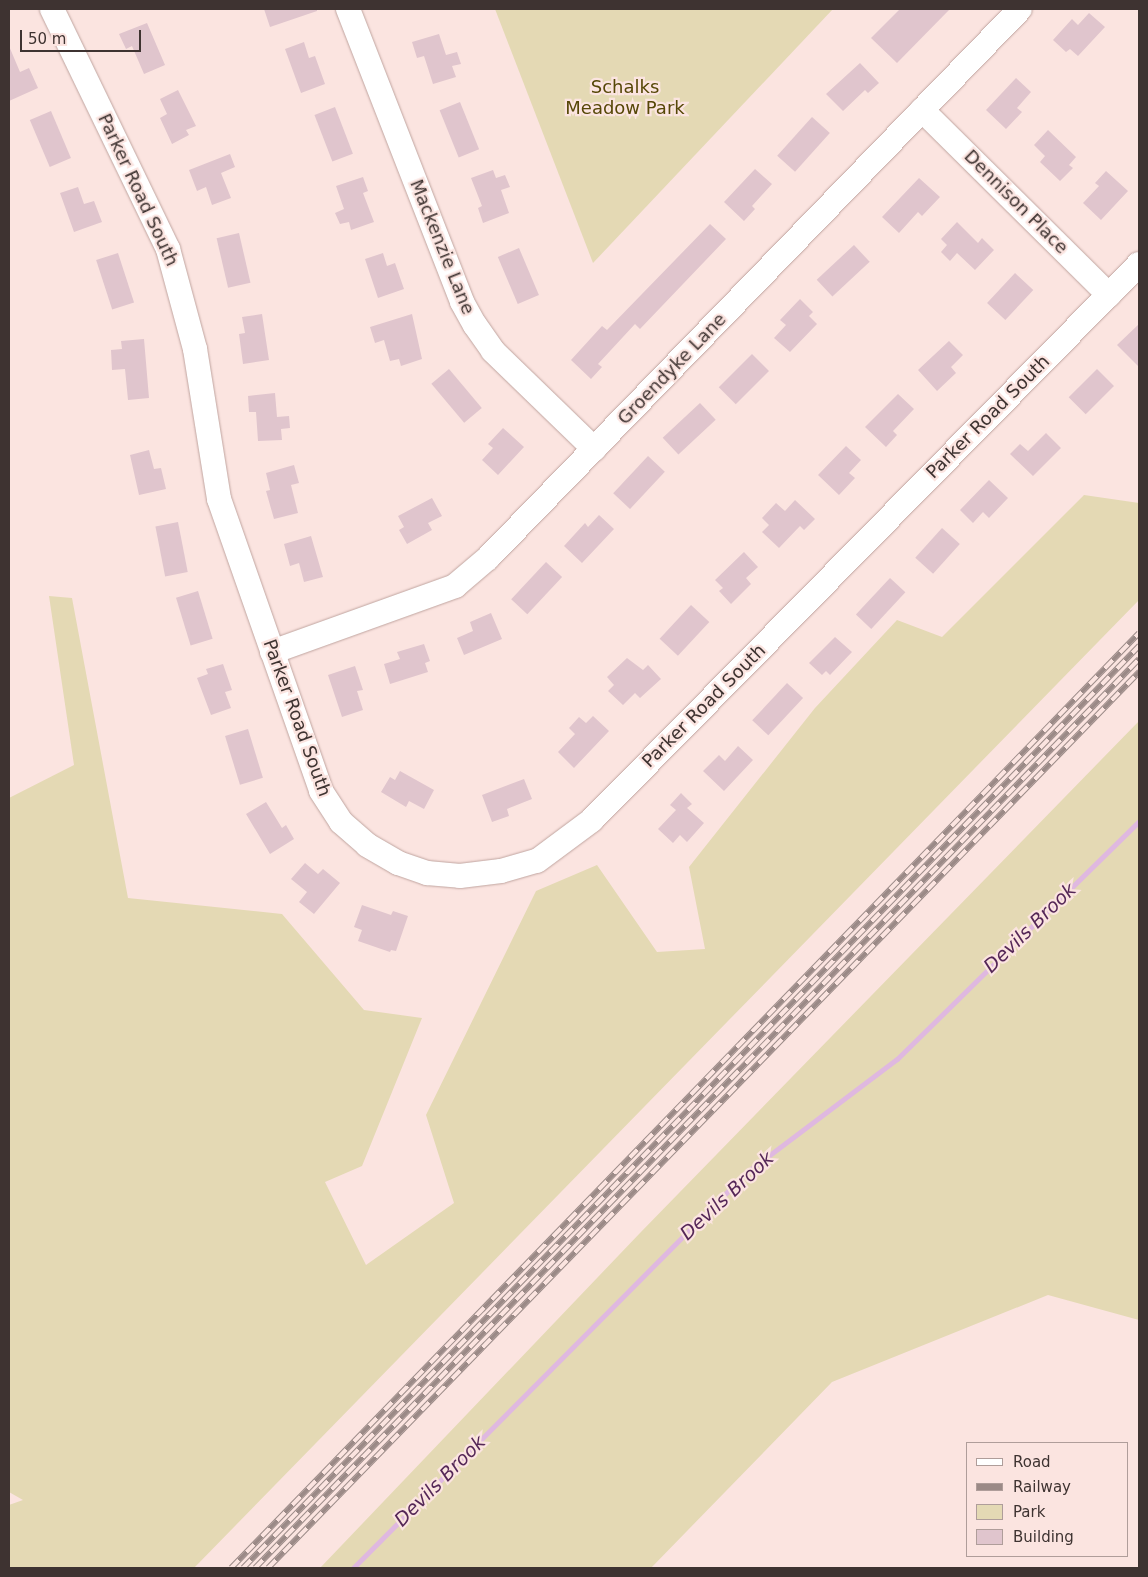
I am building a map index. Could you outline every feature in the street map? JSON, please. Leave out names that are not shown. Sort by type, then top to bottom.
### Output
[{"type":"street","name":"Parker Road South","points":[[52,9],[168,249],[195,349],[219,499],[321,791],[341,822],[367,845],[398,863],[426,874],[476,874],[501,871],[537,860],[592,820],[1139,264]]},
{"type":"street","name":"Mackenzie Lane","points":[[348,9],[471,318],[493,351],[594,449]]},
{"type":"street","name":"Groendyke Lane","points":[[272,652],[455,586],[488,558],[1020,9]]},
{"type":"street","name":"Dennison Place","points":[[922,110],[1110,295]]},
{"type":"green space","name":"Schalks Meadow Park","points":[[495,9],[833,9],[593,263]]},
{"type":"green space","points":[[1084,495],[1139,503],[1139,600],[194,1568],[9,1568],[9,1505],[23,1500],[9,1492],[9,798],[74,765],[49,596],[72,598],[128,898],[282,914],[364,1010],[422,1018],[362,1166],[325,1182],[366,1265],[454,1203],[426,1115],[536,891],[597,865],[657,952],[705,949],[689,867],[815,708],[897,620],[942,637]]},
{"type":"green space","points":[[1139,721],[1139,1320],[1048,1295],[832,1382],[651,1568],[320,1568],[640,1233]]},
{"type":"building","points":[[264,9],[317,9],[317,11],[270,27]]},
{"type":"building","points":[[900,9],[950,9],[897,63],[871,38]]},
{"type":"building","points":[[1089,13],[1105,27],[1078,56],[1070,49],[1066,52],[1053,40],[1072,19],[1078,25]]},
{"type":"building","points":[[147,23],[165,65],[144,74],[132,46],[126,49],[119,34]]},
{"type":"building","points":[[439,34],[446,55],[457,52],[461,64],[452,66],[456,77],[433,84],[424,56],[417,58],[412,42]]},
{"type":"building","points":[[304,42],[309,58],[315,56],[325,84],[301,93],[285,49]]},
{"type":"building","points":[[9,46],[20,72],[29,68],[38,88],[9,101]]},
{"type":"building","points":[[860,63],[879,83],[868,93],[865,90],[843,111],[826,94]]},
{"type":"building","points":[[1016,78],[1031,92],[1017,108],[1022,112],[1006,129],[986,110]]},
{"type":"building","points":[[178,90],[196,126],[186,130],[189,135],[172,144],[160,118],[167,114],[160,99]]},
{"type":"building","points":[[460,102],[479,149],[459,158],[440,110]]},
{"type":"building","points":[[335,107],[353,154],[332,162],[314,115]]},
{"type":"building","points":[[51,111],[71,158],[50,167],[30,120]]},
{"type":"building","points":[[812,117],[830,133],[795,172],[777,156]]},
{"type":"building","points":[[1048,130],[1076,157],[1069,165],[1073,168],[1060,181],[1040,162],[1045,156],[1034,145]]},
{"type":"building","points":[[230,154],[235,167],[221,173],[231,198],[212,205],[206,187],[197,191],[189,170]]},
{"type":"building","points":[[755,169],[772,184],[752,206],[755,209],[744,221],[724,202]]},
{"type":"building","points":[[493,170],[496,178],[505,175],[510,187],[501,190],[509,213],[483,223],[478,208],[482,206],[471,178]]},
{"type":"building","points":[[1106,171],[1128,191],[1101,220],[1083,203],[1099,186],[1095,183]]},
{"type":"building","points":[[363,177],[368,191],[363,193],[374,222],[351,230],[349,222],[340,224],[335,213],[344,209],[336,186]]},
{"type":"building","points":[[919,178],[940,197],[922,216],[918,212],[899,233],[882,217]]},
{"type":"building","points":[[78,187],[84,204],[94,201],[102,222],[74,232],[60,193]]},
{"type":"building","points":[[957,222],[978,243],[982,238],[994,250],[975,270],[957,253],[950,261],[941,252],[947,245],[941,239]]},
{"type":"building","points":[[710,224],[726,239],[640,329],[635,324],[598,364],[602,367],[591,379],[571,360],[602,326],[607,330]]},
{"type":"building","points":[[239,233],[250,283],[228,288],[217,238]]},
{"type":"building","points":[[854,245],[870,262],[832,297],[817,280]]},
{"type":"building","points":[[519,248],[539,295],[518,304],[498,257]]},
{"type":"building","points":[[118,253],[134,302],[112,310],[96,260]]},
{"type":"building","points":[[383,253],[387,266],[395,263],[404,289],[378,298],[365,259]]},
{"type":"building","points":[[1015,273],[1033,290],[1005,320],[987,303]]},
{"type":"building","points":[[800,299],[813,312],[809,316],[817,324],[790,352],[774,338],[786,325],[780,320]]},
{"type":"building","points":[[262,314],[269,360],[243,364],[239,334],[245,333],[242,317]]},
{"type":"building","points":[[412,314],[422,359],[401,366],[399,359],[390,361],[384,340],[375,343],[370,327]]},
{"type":"building","points":[[1139,324],[1139,367],[1117,345]]},
{"type":"building","points":[[144,339],[149,398],[128,400],[125,369],[112,370],[111,350],[122,349],[121,341]]},
{"type":"building","points":[[949,341],[963,355],[951,367],[956,373],[937,391],[918,370]]},
{"type":"building","points":[[752,354],[769,371],[736,404],[719,387]]},
{"type":"building","points":[[449,369],[482,408],[464,423],[431,384]]},
{"type":"building","points":[[1097,369],[1114,386],[1086,414],[1069,397]]},
{"type":"building","points":[[275,393],[277,417],[289,416],[290,428],[281,429],[282,440],[258,441],[256,412],[249,412],[248,396]]},
{"type":"building","points":[[898,394],[914,409],[893,431],[897,435],[886,447],[865,427]]},
{"type":"building","points":[[700,403],[716,420],[678,455],[663,438]]},
{"type":"building","points":[[503,428],[524,447],[498,475],[482,460],[493,448],[488,444]]},
{"type":"building","points":[[1046,433],[1061,448],[1033,476],[1010,454],[1020,444],[1028,451]]},
{"type":"building","points":[[846,446],[861,460],[849,473],[855,478],[839,495],[818,475]]},
{"type":"building","points":[[149,450],[154,469],[161,468],[166,489],[139,495],[130,455]]},
{"type":"building","points":[[648,456],[665,472],[630,509],[613,493]]},
{"type":"building","points":[[294,465],[299,483],[291,485],[298,513],[274,519],[266,491],[270,490],[266,473]]},
{"type":"building","points":[[989,480],[1008,498],[989,518],[983,512],[973,523],[960,510]]},
{"type":"building","points":[[432,498],[442,516],[428,523],[432,530],[407,544],[399,530],[404,527],[398,516]]},
{"type":"building","points":[[795,500],[815,519],[804,530],[800,526],[779,548],[762,532],[769,525],[762,518],[776,503],[785,511]]},
{"type":"building","points":[[599,515],[614,529],[582,563],[564,546],[585,523],[588,527]]},
{"type":"building","points":[[178,522],[188,572],[165,576],[155,526]]},
{"type":"building","points":[[942,528],[960,544],[933,574],[915,558]]},
{"type":"building","points":[[311,536],[323,577],[304,582],[299,563],[290,566],[284,544]]},
{"type":"building","points":[[744,552],[758,567],[746,578],[751,584],[731,604],[719,591],[723,588],[715,580]]},
{"type":"building","points":[[546,562],[562,577],[527,614],[511,599]]},
{"type":"building","points":[[890,578],[905,592],[871,629],[856,615]]},
{"type":"building","points":[[198,591],[213,639],[191,646],[176,598]]},
{"type":"building","points":[[691,605],[709,622],[678,656],[660,639]]},
{"type":"building","points":[[491,613],[502,639],[464,655],[457,638],[473,631],[470,622]]},
{"type":"building","points":[[835,637],[852,652],[830,675],[826,671],[822,675],[809,663]]},
{"type":"building","points":[[424,644],[430,661],[425,663],[428,672],[390,684],[384,664],[400,659],[397,652]]},
{"type":"building","points":[[627,658],[643,670],[648,665],[661,679],[640,698],[635,693],[623,705],[608,691],[614,685],[607,677]]},
{"type":"building","points":[[223,664],[232,690],[225,692],[231,708],[211,715],[197,678],[208,674],[206,669]]},
{"type":"building","points":[[355,666],[363,690],[357,691],[363,710],[342,717],[328,675]]},
{"type":"building","points":[[787,683],[803,698],[768,735],[752,720]]},
{"type":"building","points":[[593,716],[609,731],[574,768],[558,752],[575,734],[569,728],[579,717],[586,723]]},
{"type":"building","points":[[248,729],[263,778],[240,785],[225,736]]},
{"type":"building","points":[[738,746],[753,760],[724,791],[703,771],[719,755],[725,761]]},
{"type":"building","points":[[400,771],[434,790],[424,809],[409,801],[406,807],[381,792],[390,777],[395,780]]},
{"type":"building","points":[[524,779],[532,799],[507,809],[509,816],[492,822],[482,795]]},
{"type":"building","points":[[681,793],[692,804],[687,808],[704,823],[687,842],[680,835],[673,843],[658,829],[676,810],[670,805]]},
{"type":"building","points":[[266,802],[282,828],[286,825],[294,839],[270,854],[246,814]]},
{"type":"building","points":[[305,863],[318,874],[323,869],[340,883],[314,914],[299,902],[307,892],[291,879]]},
{"type":"building","points":[[362,905],[391,915],[393,911],[408,916],[396,951],[391,950],[390,952],[358,941],[362,930],[354,927]]},
{"type":"waterway","name":"Devils Brook","points":[[353,1568],[747,1172],[897,1059],[1139,821]]},
{"type":"railway","points":[[231,1568],[1139,633]]},
{"type":"railway","points":[[243,1568],[1139,646]]},
{"type":"railway","points":[[255,1568],[1139,659]]},
{"type":"railway","points":[[268,1568],[1139,672]]}]
